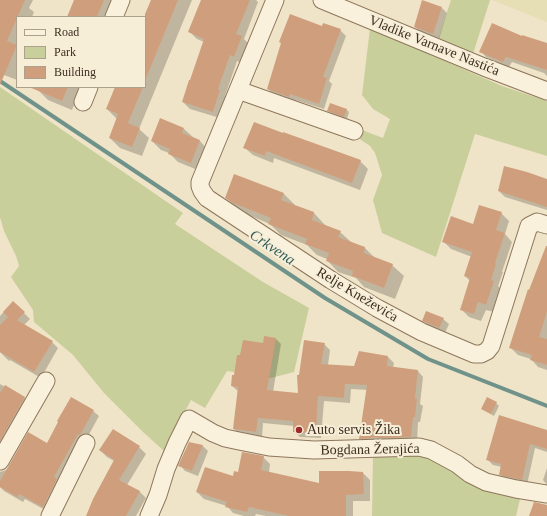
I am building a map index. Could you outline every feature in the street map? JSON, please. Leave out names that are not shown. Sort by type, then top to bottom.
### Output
[{"type":"street","points":[[114,16],[121,0]]},
{"type":"street","name":"Relje Kneževića","points":[[275,0],[200,182],[202,191],[213,202],[331,280],[377,308],[422,332],[474,354],[481,354],[487,351],[491,346],[529,226],[537,222],[547,225]]},
{"type":"street","name":"Vladike Varnave Nastića","points":[[322,0],[484,67],[547,91]]},
{"type":"street","points":[[238,90],[354,131]]},
{"type":"street","points":[[0,461],[46,381]]},
{"type":"street","name":"Bogdana Žerajića","points":[[149,516],[158,495],[166,469],[189,419],[225,438],[269,447],[314,450],[419,447],[431,450],[486,482],[547,494]]},
{"type":"street","points":[[50,516],[86,443]]},
{"type":"shaded area","points":[[492,0],[547,0],[547,22]]},
{"type":"green space","points":[[451,0],[490,0],[473,54],[438,40]]},
{"type":"green space","points":[[370,28],[502,86],[547,101],[547,156],[475,134],[436,257],[382,233],[373,200],[382,175],[375,153],[370,146],[358,138],[362,130],[383,138],[390,119],[373,109],[362,95]]},
{"type":"green space","points":[[0,87],[183,213],[175,224],[263,282],[309,308],[294,372],[271,378],[227,371],[205,408],[191,400],[164,451],[143,432],[104,393],[73,355],[34,322],[33,310],[11,277],[19,266],[4,231],[0,217]]},
{"type":"green space","points":[[415,452],[521,495],[516,516],[372,516],[373,453]]},
{"type":"building","points":[[0,0],[25,0],[18,16],[16,16],[16,20],[7,41],[16,45],[16,47],[0,85]]},
{"type":"building","points":[[74,0],[104,0],[97,16],[67,16]]},
{"type":"building","points":[[151,0],[178,0],[146,79],[146,16],[145,14]]},
{"type":"building","points":[[201,0],[250,0],[236,34],[242,36],[234,57],[230,55],[218,89],[220,90],[213,112],[182,102],[204,39],[188,32]]},
{"type":"building","points":[[422,0],[442,7],[433,34],[414,27]]},
{"type":"building","points":[[290,14],[322,26],[323,23],[341,29],[323,77],[327,78],[319,104],[290,94],[289,97],[267,89],[281,43],[279,42]]},
{"type":"building","points":[[492,23],[522,36],[547,43],[547,70],[506,57],[503,62],[479,52]]},
{"type":"building","points":[[31,88],[68,88],[62,101]]},
{"type":"building","points":[[115,88],[143,88],[128,123],[140,128],[132,147],[109,138],[118,114],[106,109]]},
{"type":"building","points":[[330,103],[347,109],[344,117],[327,111]]},
{"type":"building","points":[[160,118],[184,128],[182,133],[200,140],[191,163],[168,154],[170,149],[151,141]]},
{"type":"building","points":[[254,122],[361,160],[352,183],[266,151],[265,156],[243,148]]},
{"type":"building","points":[[504,166],[547,179],[547,207],[498,191]]},
{"type":"building","points":[[234,174],[284,193],[281,200],[314,212],[312,220],[341,231],[338,237],[365,247],[364,253],[393,264],[384,288],[352,276],[353,271],[326,261],[329,253],[305,244],[307,239],[268,224],[271,218],[233,203],[225,198]]},
{"type":"building","points":[[479,205],[502,212],[496,230],[505,233],[495,263],[496,264],[491,280],[494,281],[486,305],[478,302],[474,314],[460,310],[470,278],[464,276],[472,252],[442,242],[451,216],[473,224]]},
{"type":"building","points":[[546,246],[547,312],[539,337],[547,339],[547,365],[530,360],[532,355],[509,348],[528,289],[529,290]]},
{"type":"building","points":[[13,301],[25,312],[17,320],[53,341],[34,372],[0,352],[0,325],[8,317],[3,312]]},
{"type":"building","points":[[426,311],[444,318],[439,328],[422,321]]},
{"type":"building","points":[[264,336],[276,338],[267,390],[298,393],[297,375],[299,375],[304,340],[325,343],[321,364],[354,366],[359,351],[388,356],[387,366],[418,370],[415,399],[417,399],[411,437],[371,437],[359,439],[367,385],[345,384],[344,398],[318,396],[316,433],[293,432],[293,421],[258,418],[256,432],[233,429],[238,387],[231,386],[237,355],[240,355],[243,340],[263,343]]},
{"type":"building","points":[[5,385],[25,397],[0,441],[0,393]]},
{"type":"building","points":[[71,397],[94,410],[80,435],[78,434],[54,477],[57,479],[43,507],[19,494],[17,497],[0,487],[0,481],[28,432],[47,443],[58,422],[57,421]]},
{"type":"building","points":[[487,397],[497,402],[491,414],[481,409]]},
{"type":"building","points":[[499,415],[547,430],[547,449],[530,444],[522,480],[499,475],[501,464],[486,460]]},
{"type":"building","points":[[113,429],[140,446],[119,480],[140,491],[126,516],[86,516],[93,499],[114,460],[99,450]]},
{"type":"building","points":[[189,442],[203,445],[192,471],[178,466]]},
{"type":"building","points":[[242,452],[264,456],[261,470],[319,483],[319,471],[363,472],[364,494],[346,495],[346,516],[289,516],[249,507],[247,512],[225,507],[227,502],[196,492],[205,467],[233,476],[234,471],[238,472]]},
{"type":"building","points":[[534,502],[547,505],[547,516],[529,516]]},
{"type":"waterway","name":"Crkvena","points":[[0,81],[325,298],[428,359],[547,406]]},
{"type":"place","name":"Auto servis Žika","points":[[299,430]]}]
